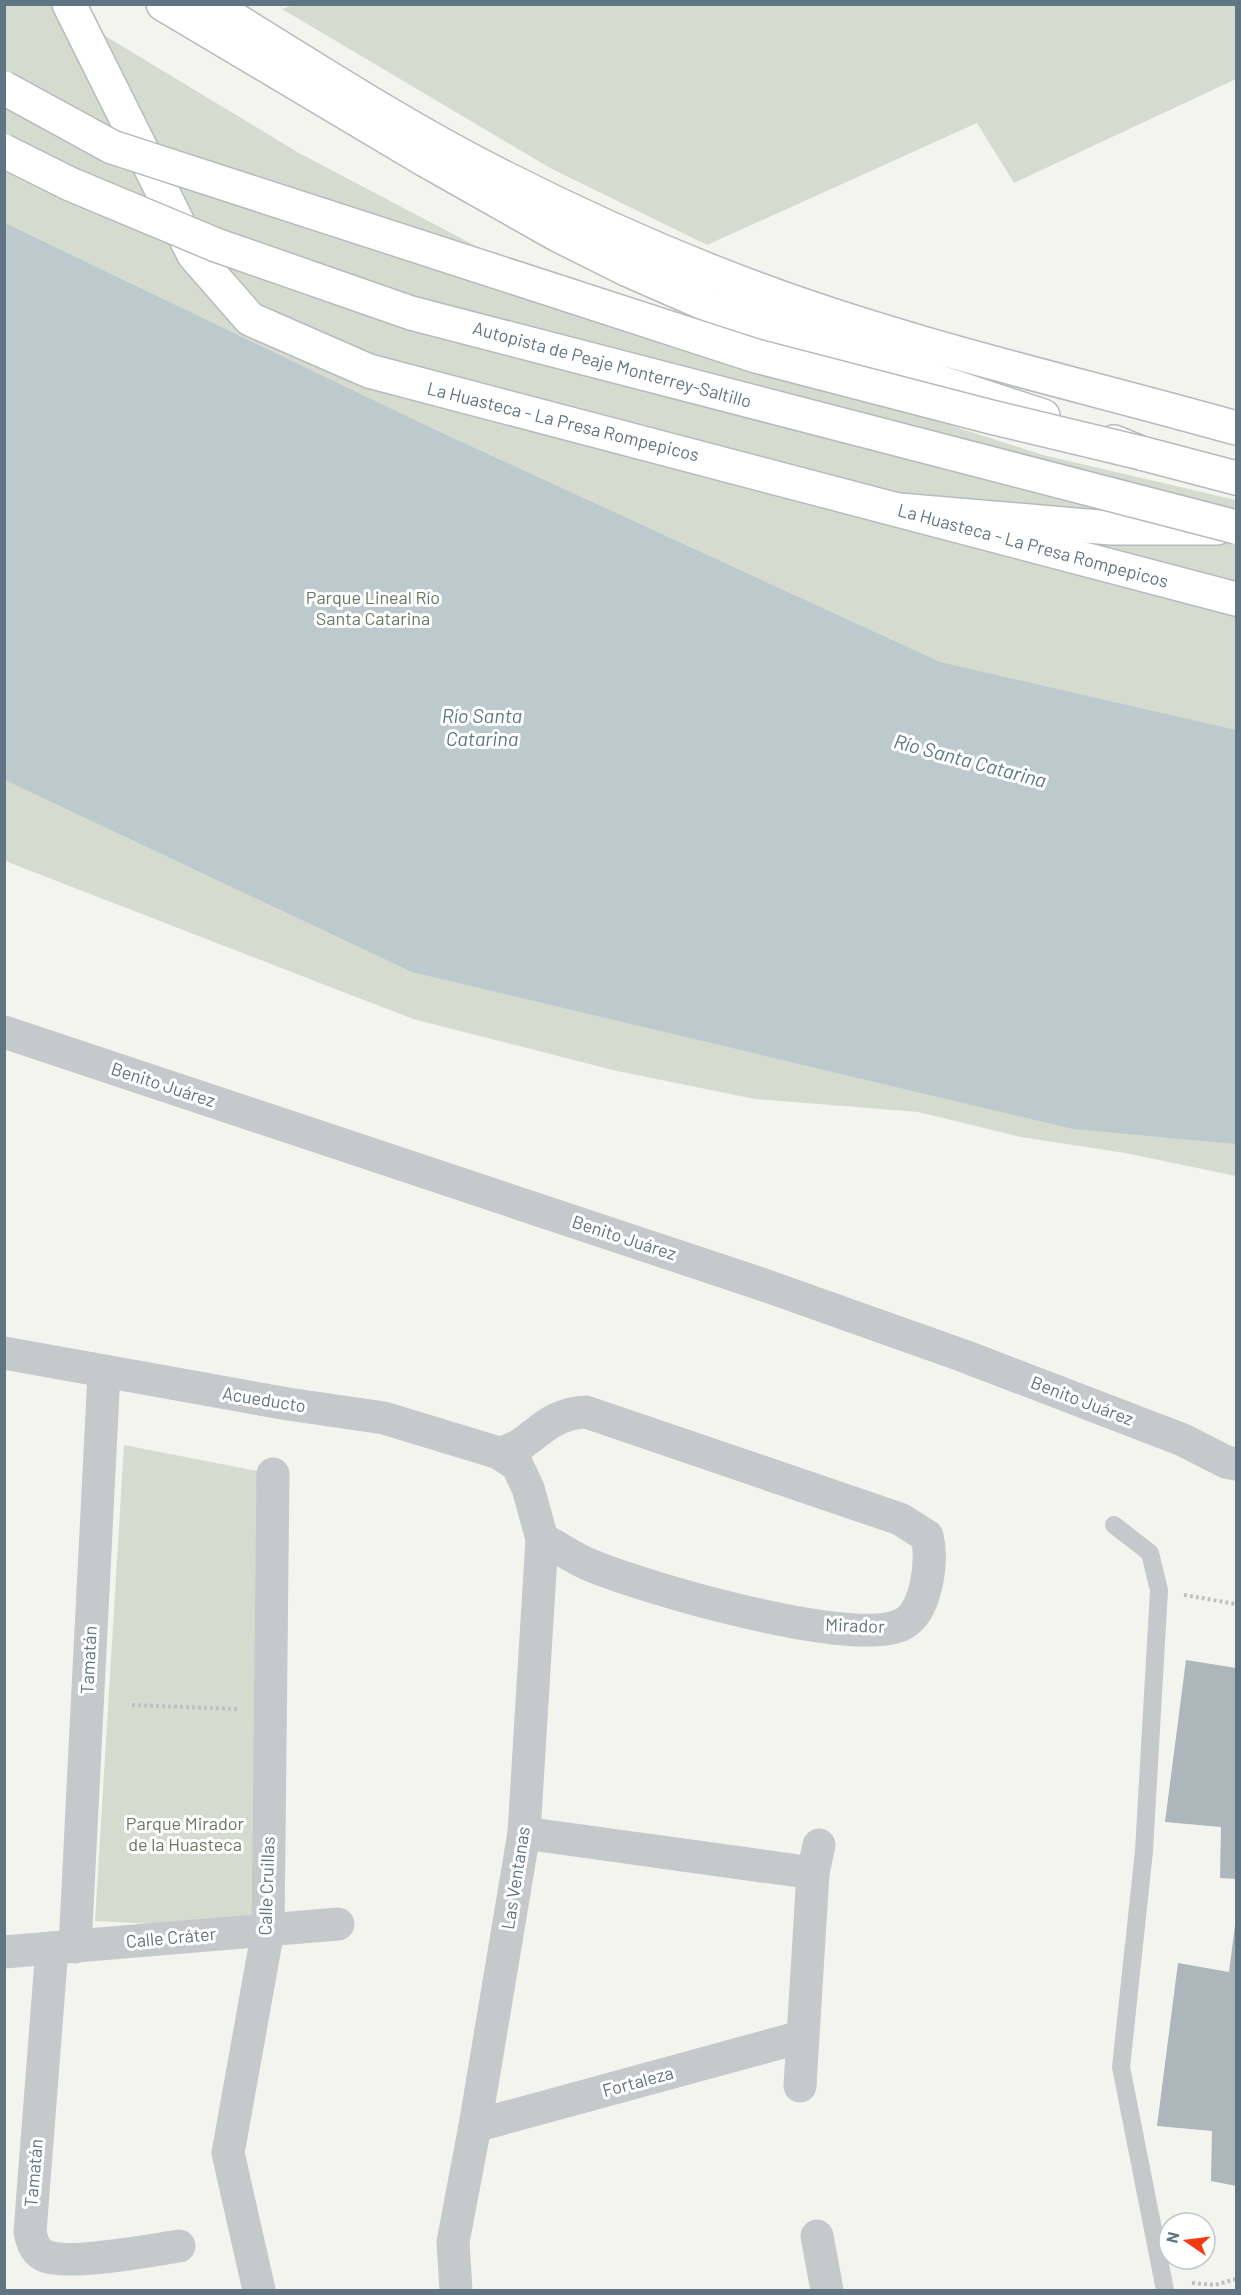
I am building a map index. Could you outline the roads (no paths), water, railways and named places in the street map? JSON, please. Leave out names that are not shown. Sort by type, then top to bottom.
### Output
[{"type":"main road","name":"La Huasteca - La Presa Rompepicos","points":[[69,4],[194,255],[250,319],[369,371],[1236,599]]},
{"type":"main road","points":[[163,4],[428,161],[558,235],[628,270],[715,308],[1055,420],[1141,453]]},
{"type":"main road","points":[[210,4],[376,106],[494,173],[658,249],[756,289],[854,323],[977,360],[1236,428]]},
{"type":"main road","points":[[4,88],[112,147],[756,356],[1236,478]]},
{"type":"main road","name":"Autopista de Peaje Monterrey-Saltillo","points":[[4,151],[70,184],[216,245],[411,313],[1236,528]]},
{"type":"main road","points":[[899,510],[1111,528],[1236,528]]},
{"type":"street","name":"Benito Juárez","points":[[4,1032],[761,1284],[964,1356],[1183,1440],[1227,1462],[1236,1464]]},
{"type":"street","name":"Acueducto","points":[[4,1353],[104,1373],[384,1418],[508,1459]]},
{"type":"street","name":"Tamatán","points":[[104,1373],[64,1947],[30,2232],[33,2245],[42,2255],[71,2260],[179,2247]]},
{"type":"street","name":"Mirador","points":[[508,1459],[509,1452],[558,1416],[586,1412],[900,1519],[927,1536],[930,1566],[926,1586],[915,1611],[905,1623],[888,1629],[872,1631],[799,1623],[721,1606],[590,1565],[542,1539]]},
{"type":"street","name":"Las Ventanas","points":[[456,2290],[453,2242],[476,2126],[524,1833],[542,1539],[528,1488],[508,1459]]},
{"type":"street","name":"Calle Cruillas","points":[[259,2290],[228,2153],[268,1930],[273,1474]]},
{"type":"street","points":[[524,1833],[816,1859],[801,2037],[800,2086]]},
{"type":"street","name":"Calle Cráter","points":[[4,1952],[338,1924]]},
{"type":"street","name":"Fortaleza","points":[[476,2126],[801,2037]]},
{"type":"street","points":[[816,2236],[827,2290]]},
{"type":"lane","points":[[1114,1525],[1150,1553],[1159,1590],[1144,1851],[1121,2067],[1165,2290]]},
{"type":"water","name":"Río Santa Catarina","points":[[5,223],[429,427],[940,662],[1236,730],[1236,1144],[1073,1129],[412,972],[5,780]]},
{"type":"park label","name":"Parque Lineal Río Santa Catarina","points":[[373,608]]},
{"type":"park label","name":"Parque Mirador de la Huasteca","points":[[185,1834]]}]
